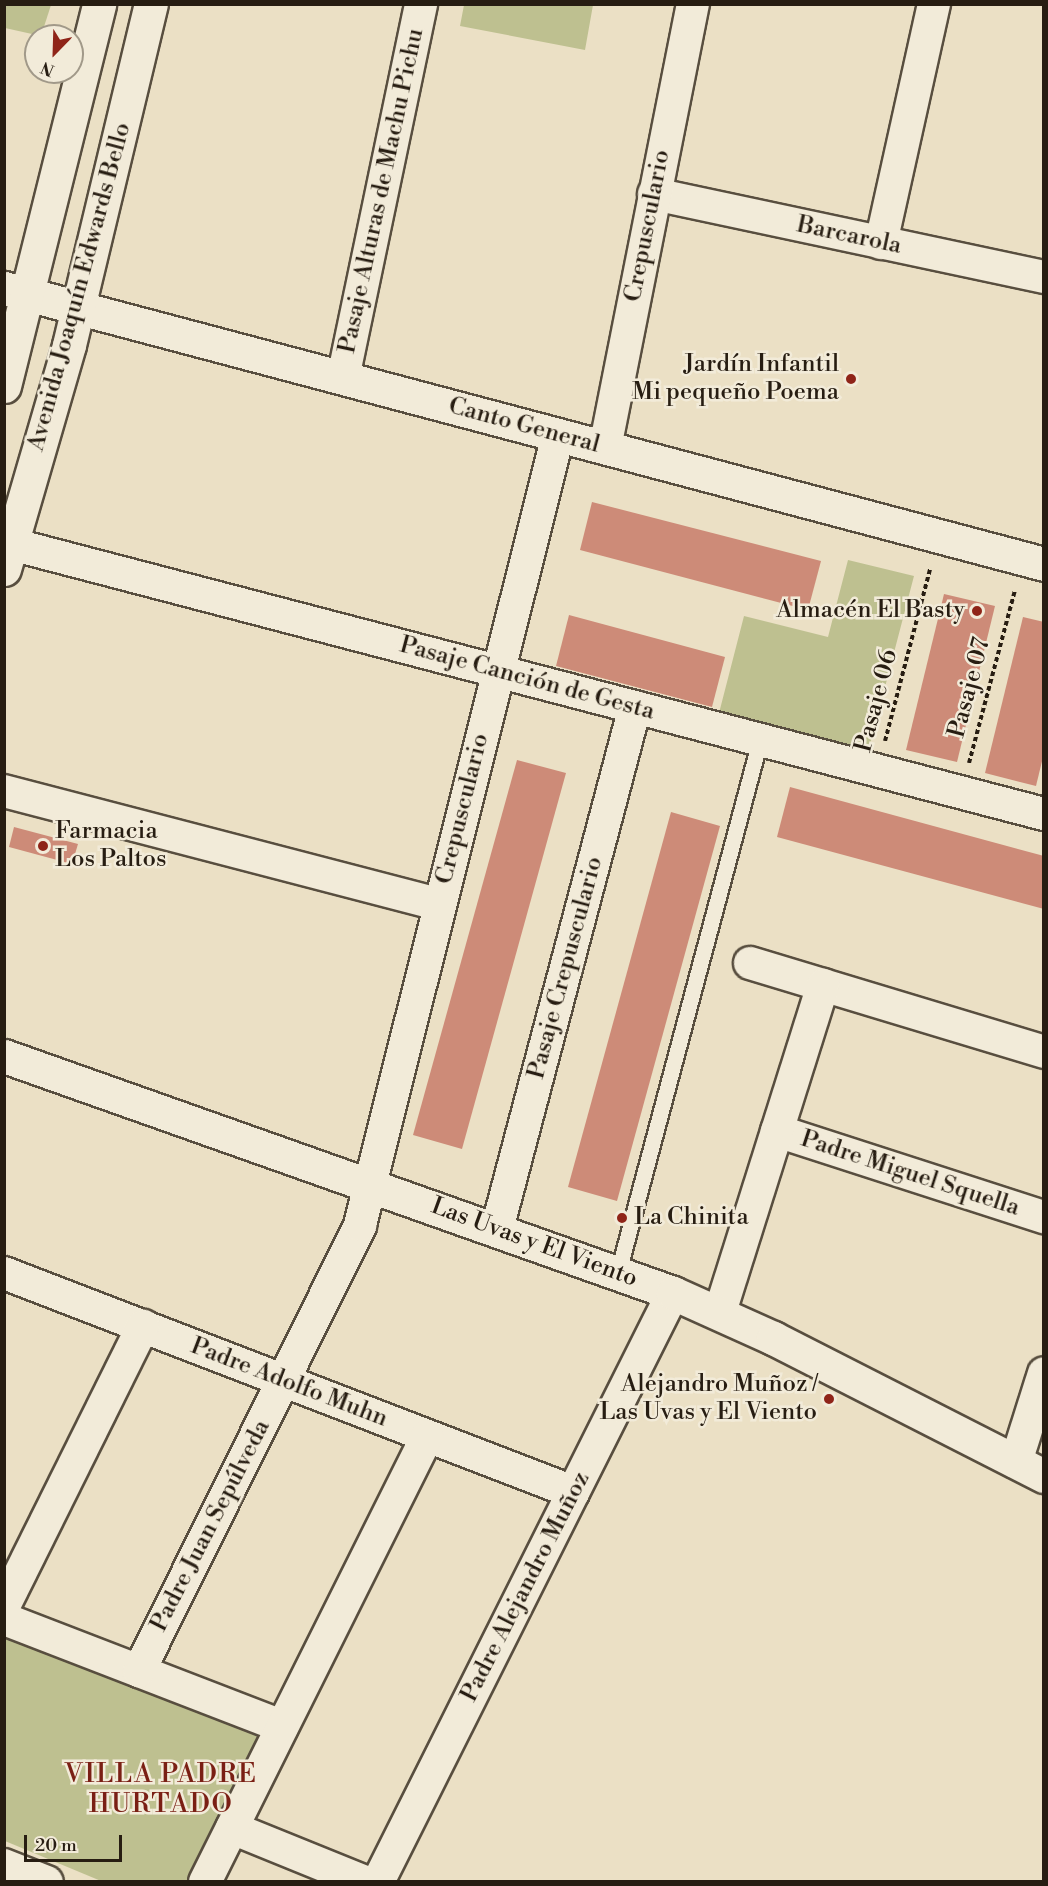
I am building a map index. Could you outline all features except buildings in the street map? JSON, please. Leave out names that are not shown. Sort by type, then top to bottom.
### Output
[{"type":"street","name":"Avenida Joaquín Edwards Bello","points":[[4,386],[16,291],[99,4]]},
{"type":"street","name":"Avenida Joaquín Edwards Bello","points":[[8,557],[78,308],[151,4]]},
{"type":"street","name":"Pasaje Alturas de Machu Pichu","points":[[343,378],[421,4]]},
{"type":"street","name":"Crepusculario","points":[[605,448],[693,4]]},
{"type":"street","points":[[881,243],[934,4]]},
{"type":"street","name":"Barcarola","points":[[654,194],[1044,277]]},
{"type":"street","name":"Canto General","points":[[16,291],[1034,561]]},
{"type":"street","name":"Crepusculario","points":[[368,1184],[558,435]]},
{"type":"street","name":"Pasaje Canción de Gesta","points":[[8,557],[498,671],[1044,814]]},
{"type":"street","name":"Pasaje Crepusculario","points":[[497,1228],[635,707]]},
{"type":"street","points":[[4,791],[439,904]]},
{"type":"street","points":[[750,963],[1044,1052]]},
{"type":"street","points":[[720,1312],[823,985]]},
{"type":"street","name":"Las Uvas y El Viento","points":[[4,1056],[497,1228],[673,1293],[720,1312],[1030,1469]]},
{"type":"street","name":"Padre Miguel Squella","points":[[777,1131],[1044,1217]]},
{"type":"street","name":"Padre Juan Sepúlveda","points":[[139,1671],[360,1225],[368,1184]]},
{"type":"street","name":"Padre Adolfo Muhn","points":[[5,1275],[573,1492]]},
{"type":"street","name":"Padre Alejandro Muñoz","points":[[378,1881],[673,1293]]},
{"type":"street","points":[[4,1606],[143,1326]]},
{"type":"street","points":[[1030,1469],[1044,1373]]},
{"type":"street","points":[[205,1881],[427,1436]]},
{"type":"street","points":[[4,1619],[282,1726]]},
{"type":"street","points":[[232,1828],[365,1881]]},
{"type":"street","points":[[4,1865],[42,1880]]},
{"type":"lane","points":[[618,1272],[760,740]]},
{"type":"path","name":"Pasaje 06","points":[[877,771],[939,536]]},
{"type":"path","name":"Pasaje 07","points":[[961,792],[1034,561]]},
{"type":"green space","points":[[464,4],[593,5],[585,50],[460,26]]},
{"type":"green space","points":[[4,5],[51,5],[45,24],[24,24],[24,32],[5,28]]},
{"type":"green space","points":[[848,560],[914,576],[867,756],[718,717],[744,616],[828,637]]},
{"type":"green space","points":[[8,1636],[265,1731],[195,1881],[101,1881],[5,1841],[4,1644]]},
{"type":"place","name":"Jardín Infantil Mi pequeño Poema","points":[[851,379]]},
{"type":"place","name":"Almacén El Basty","points":[[977,611]]},
{"type":"place","name":"Farmacia Los Paltos","points":[[43,846]]},
{"type":"place","name":"La Chinita","points":[[622,1218]]},
{"type":"place","name":"Alejandro Muñoz / Las Uvas y El Viento","points":[[829,1399]]},
{"type":"district","name":"VILLA PADRE HURTADO","points":[[161,1790]]}]
